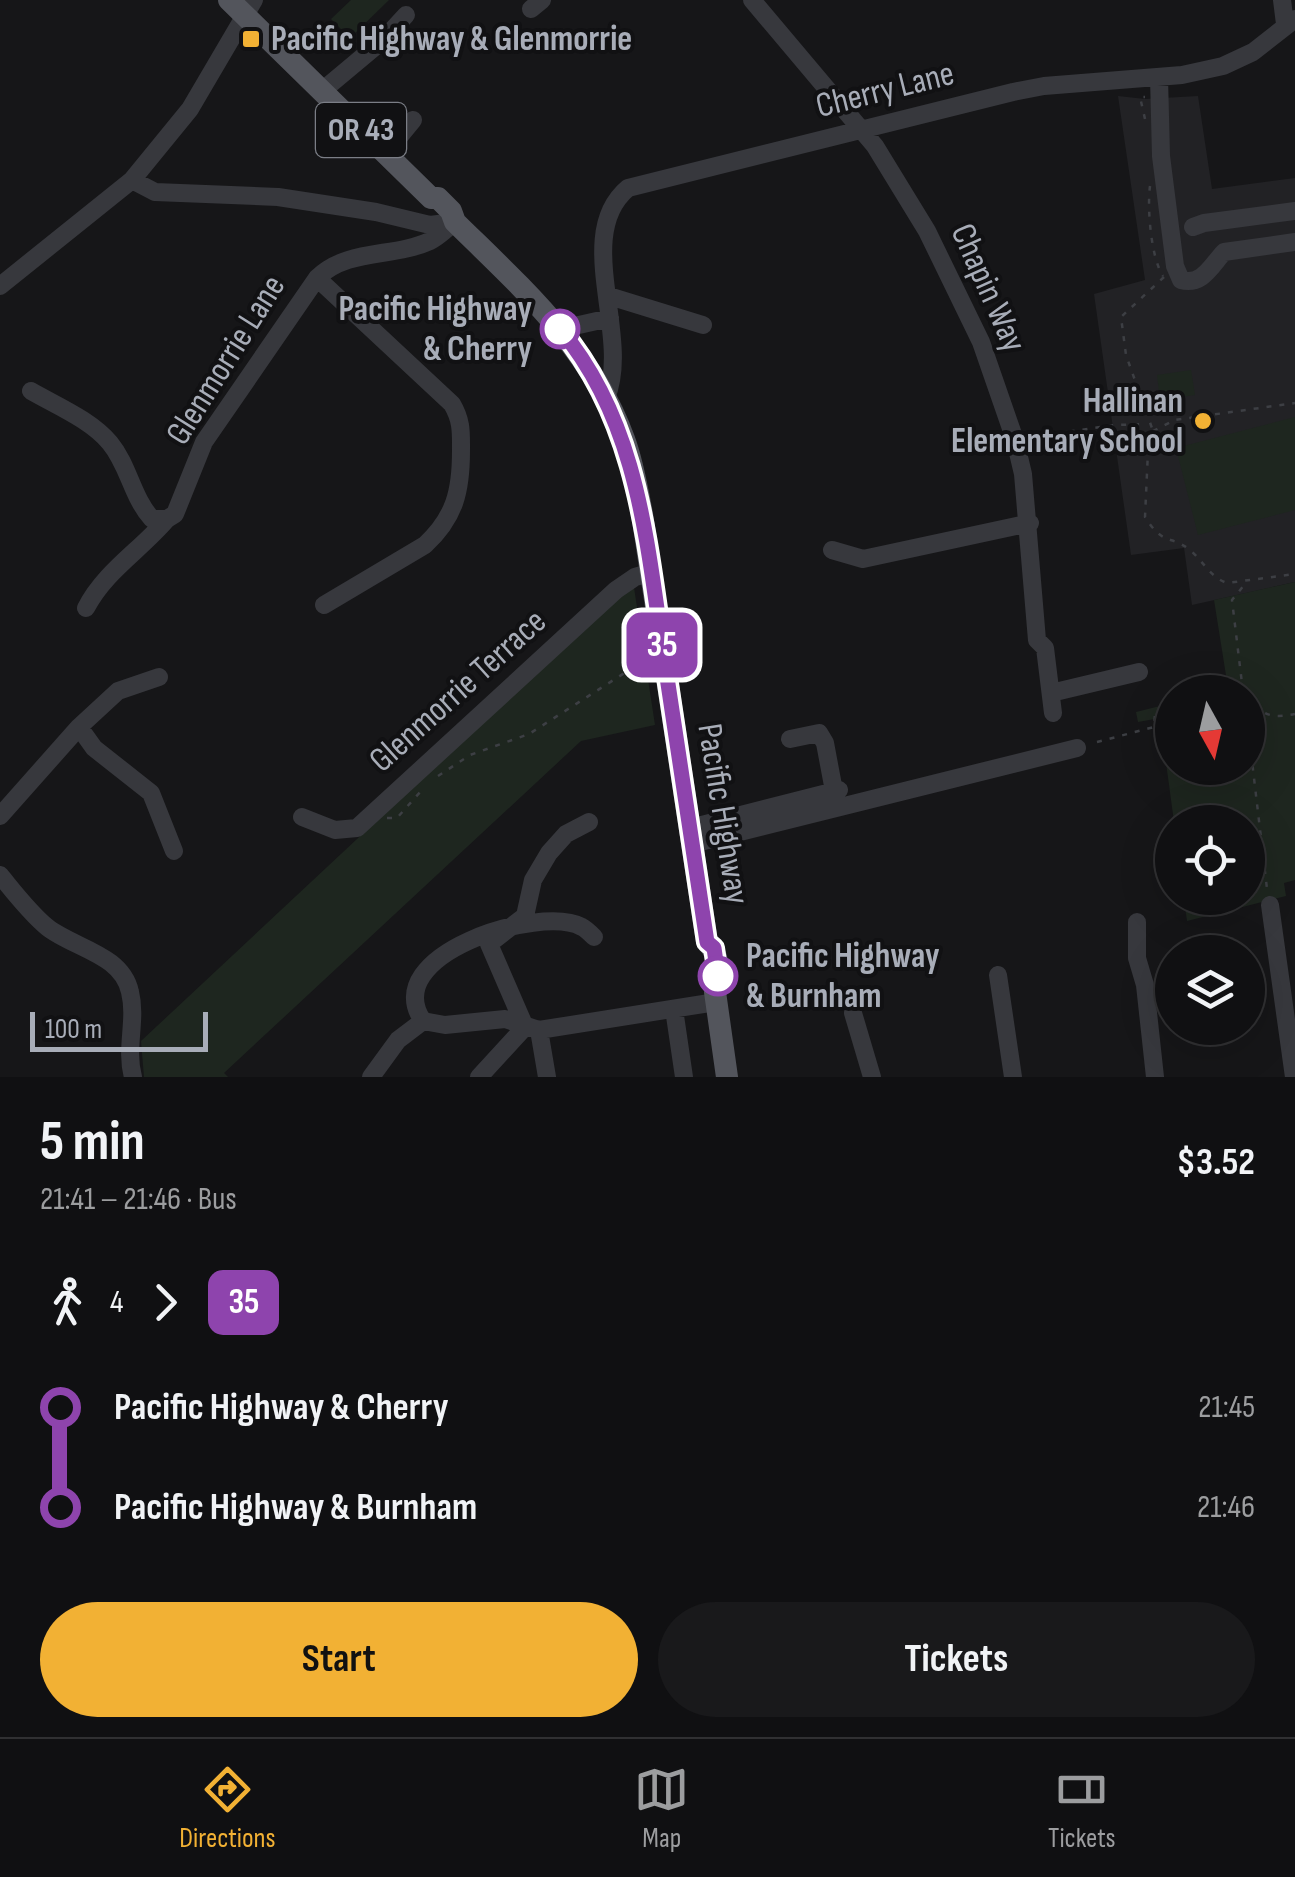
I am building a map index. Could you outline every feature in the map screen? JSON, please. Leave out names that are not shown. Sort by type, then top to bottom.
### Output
[{"type":"main road","name":"Pacific Highway","points":[[243,5],[322,91],[430,198],[431,207],[443,220],[455,222],[560,329],[606,398],[632,468],[652,572],[707,942],[702,950],[708,986],[716,997],[728,1077]]},
{"type":"street","name":"Chapin Way","points":[[752,0],[808,71],[862,130],[942,258],[981,342],[1015,440],[1030,523],[1037,640],[1045,648],[1053,712]]},
{"type":"street","points":[[1282,0],[1290,21]]},
{"type":"street","points":[[0,286],[132,180],[190,109],[243,5]]},
{"type":"street","points":[[322,91],[406,16]]},
{"type":"street","name":"Cherry Lane","points":[[606,398],[612,382],[604,222],[614,202],[628,188],[1044,86],[1205,70],[1237,61],[1290,21]]},
{"type":"street","points":[[1159,77],[1161,156],[1175,266],[1181,280],[1194,282],[1202,278],[1224,252],[1295,242]]},
{"type":"street","points":[[385,154],[413,120]]},
{"type":"street","points":[[132,180],[154,192],[278,197],[366,210],[430,225],[455,222]]},
{"type":"street","points":[[1168,208],[1224,252]]},
{"type":"street","points":[[1193,227],[1295,211]]},
{"type":"street","name":"Glenmorrie Lane","points":[[31,391],[88,424],[110,442],[142,508],[152,519],[167,519],[174,514],[204,442],[318,278],[345,260],[433,240],[455,222]]},
{"type":"street","points":[[318,278],[452,404],[462,433],[460,488],[456,505],[439,532],[425,545],[324,605]]},
{"type":"street","points":[[608,296],[703,325]]},
{"type":"street","points":[[560,329],[610,318]]},
{"type":"street","points":[[86,608],[102,581],[150,540],[167,519]]},
{"type":"street","points":[[832,550],[864,559],[1030,523]]},
{"type":"street","name":"Glenmorrie Terrace","points":[[302,816],[335,830],[357,828],[616,590],[635,577],[652,572]]},
{"type":"street","points":[[1051,692],[1139,672]]},
{"type":"street","points":[[0,816],[79,726],[118,691],[159,677]]},
{"type":"street","points":[[79,726],[94,748],[151,793],[174,851]]},
{"type":"street","points":[[691,836],[837,791],[819,733],[790,738]]},
{"type":"street","points":[[691,836],[1078,748]]},
{"type":"street","points":[[547,1077],[532,1028],[489,948],[492,940],[526,913],[533,880],[549,853],[566,834],[589,822]]},
{"type":"street","points":[[0,875],[46,926],[106,960],[125,978],[131,999],[128,1054],[133,1077]]},
{"type":"street","points":[[1270,905],[1294,1077]]},
{"type":"street","points":[[594,937],[580,926],[552,922],[512,927],[452,951],[420,978],[413,996],[414,1006],[424,1021],[445,1025],[505,1019],[532,1028],[674,1008],[716,997]]},
{"type":"street","points":[[1137,922],[1137,958],[1145,985],[1154,1077]]},
{"type":"street","points":[[998,976],[1012,1077]]},
{"type":"street","points":[[674,1008],[684,1077]]},
{"type":"street","points":[[854,1013],[872,1077]]},
{"type":"street","points":[[370,1077],[398,1040],[424,1021]]},
{"type":"street","points":[[479,1077],[532,1028]]},
{"type":"path","points":[[1171,282],[1163,276],[1121,317],[1126,354],[1152,432],[1146,474],[1147,520],[1163,539],[1189,549],[1217,579],[1227,584],[1295,574]]},
{"type":"path","points":[[1152,432],[1175,420],[1295,403]]},
{"type":"path","points":[[1015,440],[1148,424]]},
{"type":"path","points":[[1242,675],[1232,600],[1246,583]]},
{"type":"path","points":[[377,809],[394,820],[429,781],[470,755],[529,734],[644,659],[664,656]]},
{"type":"path","points":[[1097,742],[1154,728],[1155,714]]},
{"type":"path","points":[[1265,714],[1275,718],[1295,714]]},
{"type":"path","points":[[1255,785],[1270,905]]},
{"type":"shaded area","points":[[351,0],[389,0],[350,38],[331,19]]},
{"type":"shaded area","name":"Hallinan Elementary School","points":[[1118,96],[1198,96],[1212,189],[1295,178],[1295,582],[1192,605],[1184,548],[1131,555],[1094,294],[1145,280]]},
{"type":"shaded area","points":[[1191,370],[1195,395],[1160,400],[1157,375]]},
{"type":"shaded area","points":[[1295,417],[1295,510],[1198,535],[1176,448]]},
{"type":"shaded area","points":[[633,581],[655,725],[581,741],[224,1073],[228,1077],[144,1077],[141,1041]]},
{"type":"shaded area","points":[[1295,582],[1295,880],[1284,883],[1286,896],[1265,901],[1265,805],[1172,805],[1169,785],[1265,785],[1265,675],[1226,675],[1214,600]]},
{"type":"shaded area","points":[[1155,707],[1155,719],[1138,722],[1136,712]]},
{"type":"shaded area","points":[[1186,915],[1211,915],[1187,921]]},
{"type":"bus line","name":"35","points":[[560,329],[606,398],[632,468],[652,572],[707,942],[714,948],[718,976]]},
{"type":"place","name":"Pacific Highway & Glenmorrie","points":[[251,39]]},
{"type":"place","name":"Pacific Highway & Cherry","points":[[560,329]]},
{"type":"place","name":"Hallinan Elementary School","points":[[1203,421]]},
{"type":"place","name":"Pacific Highway & Burnham","points":[[718,976]]}]
